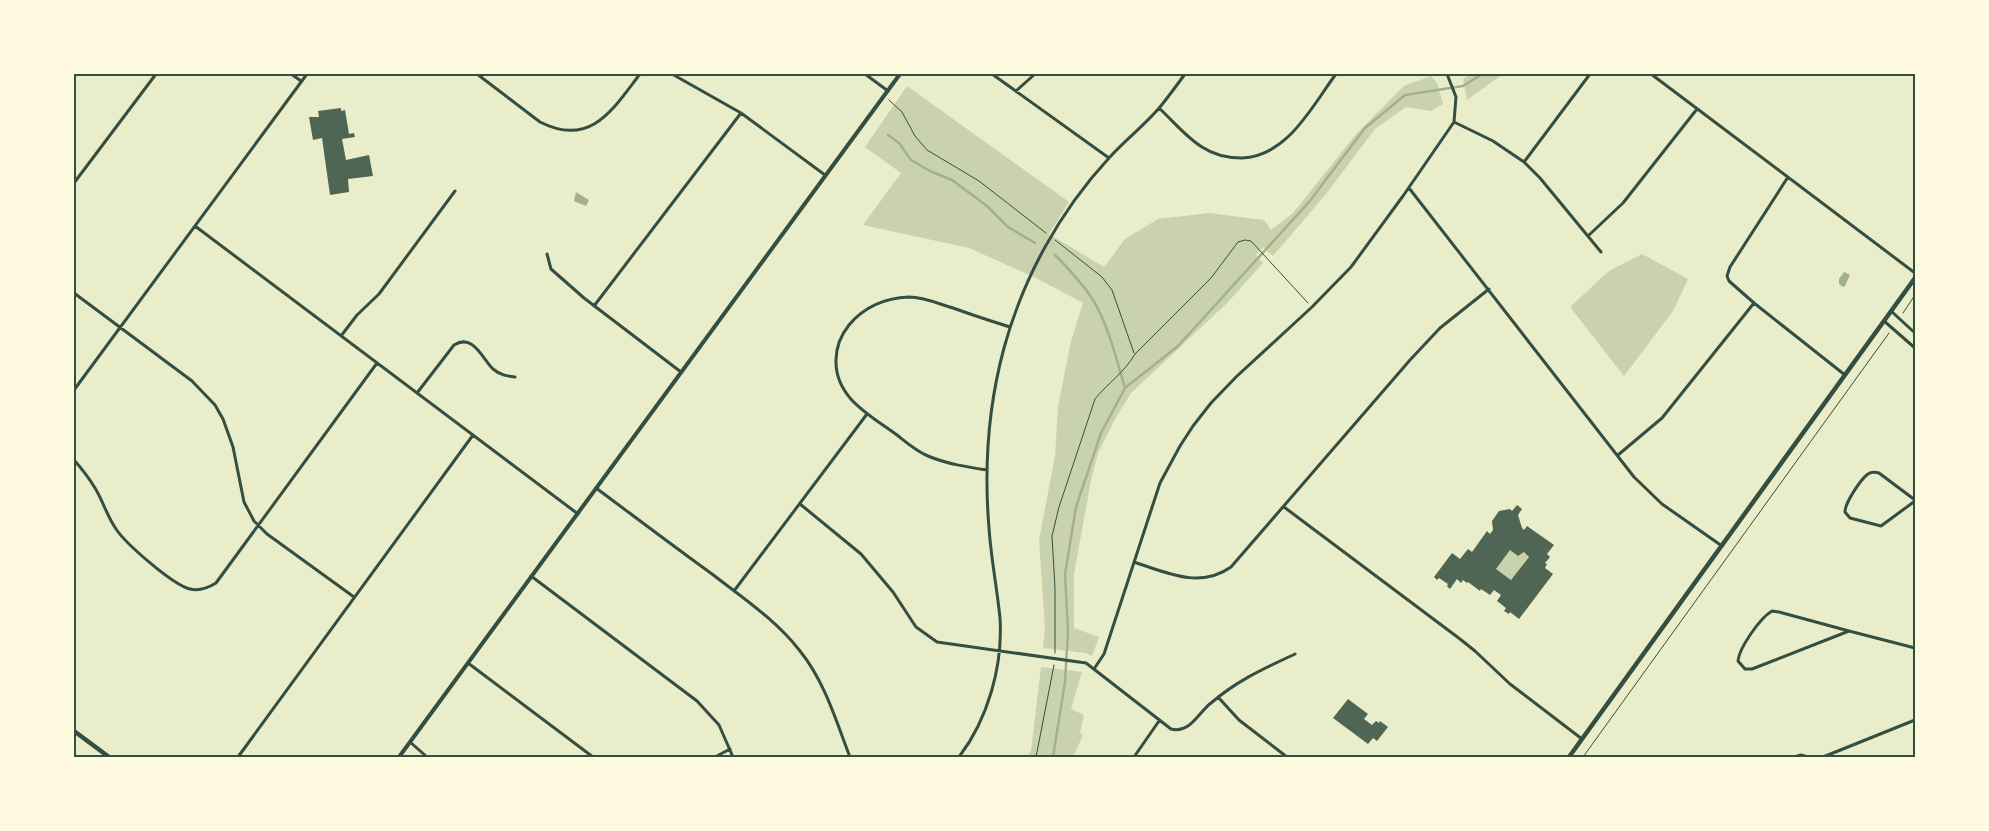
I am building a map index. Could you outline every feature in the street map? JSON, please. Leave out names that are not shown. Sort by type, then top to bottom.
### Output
[{"type":"main road","points":[[1569,757],[1915,278]]},
{"type":"main road","points":[[74,731],[110,757]]},
{"type":"street","points":[[74,183],[156,74]]},
{"type":"street","points":[[291,74],[301,81]]},
{"type":"street","points":[[74,390],[307,74]]},
{"type":"street","points":[[477,74],[540,122],[550,127],[570,131],[591,127],[608,115],[640,74]]},
{"type":"street","points":[[672,74],[740,113],[825,175]]},
{"type":"street","points":[[865,74],[888,91]]},
{"type":"street","points":[[399,757],[900,74]]},
{"type":"street","points":[[992,74],[1109,158]]},
{"type":"street","points":[[1016,91],[1034,74]]},
{"type":"street","points":[[959,757],[970,742],[989,698],[999,651],[999,616],[989,530],[987,470],[990,419],[997,379],[1010,328],[1050,237],[1082,190],[1109,158],[1159,108],[1185,74]]},
{"type":"street","points":[[1159,108],[1203,148],[1223,156],[1247,157],[1270,150],[1289,136],[1336,74]]},
{"type":"street","points":[[1094,668],[1104,654],[1160,483],[1180,446],[1211,403],[1236,377],[1312,307],[1351,267],[1409,188],[1454,122],[1456,97],[1447,74]]},
{"type":"street","points":[[1524,162],[1590,74]]},
{"type":"street","points":[[1651,74],[1915,274]]},
{"type":"street","points":[[1588,236],[1623,203],[1697,109]]},
{"type":"street","points":[[594,306],[740,113]]},
{"type":"street","points":[[1454,122],[1493,141],[1524,162],[1540,178],[1601,252]]},
{"type":"street","points":[[1788,177],[1728,272],[1728,276],[1731,284],[1845,375]]},
{"type":"street","points":[[1409,188],[1618,456],[1650,494],[1722,546]]},
{"type":"street","points":[[341,336],[357,315],[379,294],[455,191]]},
{"type":"street","points":[[195,226],[578,514]]},
{"type":"street","points":[[547,254],[551,269],[594,306],[681,372]]},
{"type":"street","points":[[1134,562],[1184,578],[1203,579],[1216,576],[1227,570],[1239,559],[1410,360],[1440,328],[1488,289]]},
{"type":"street","points":[[74,293],[192,381],[215,405],[230,435],[244,502],[258,526],[354,597]]},
{"type":"street","points":[[987,470],[961,466],[927,456],[905,443],[846,395],[836,369],[836,355],[840,340],[847,327],[863,311],[883,301],[910,297],[927,300],[1010,328]]},
{"type":"street","points":[[1618,456],[1662,418],[1754,303]]},
{"type":"street","points":[[1890,312],[1915,333]]},
{"type":"street","points":[[1884,321],[1915,348]]},
{"type":"street","points":[[417,393],[454,345],[465,341],[473,344],[499,373],[515,377]]},
{"type":"street","points":[[74,460],[96,489],[108,516],[127,542],[142,556],[189,589],[204,589],[216,583],[377,363]]},
{"type":"street","points":[[734,591],[867,414]]},
{"type":"street","points":[[238,757],[473,435]]},
{"type":"street","points":[[1874,472],[1879,473],[1915,500],[1881,526],[1850,518],[1845,512],[1846,505],[1851,496],[1868,474],[1874,472]]},
{"type":"street","points":[[596,488],[774,622],[801,652],[822,688],[850,757]]},
{"type":"street","points":[[800,504],[861,554],[893,592],[920,631],[937,642],[1086,663],[1159,721],[1177,731],[1186,728],[1230,686],[1295,654]]},
{"type":"street","points":[[1284,507],[1460,639],[1510,684],[1582,739]]},
{"type":"street","points":[[532,576],[697,700],[719,725],[733,757]]},
{"type":"street","points":[[1848,632],[1747,670],[1738,661],[1739,652],[1764,617],[1772,612],[1915,648]]},
{"type":"street","points":[[468,663],[593,757]]},
{"type":"street","points":[[1218,697],[1239,720],[1286,757]]},
{"type":"street","points":[[1823,757],[1915,720]]},
{"type":"street","points":[[1134,757],[1159,721]]},
{"type":"street","points":[[410,742],[427,757]]},
{"type":"street","points":[[715,757],[730,749]]},
{"type":"street","points":[[1794,757],[1801,755],[1808,757]]},
{"type":"path","points":[[889,100],[902,112],[915,136],[927,150],[979,181],[1102,277],[1112,290],[1135,354]]},
{"type":"path","points":[[1036,757],[1045,720],[1055,658],[1052,536],[1059,507],[1095,399],[1106,385],[1124,370],[1135,354],[1211,278],[1238,242],[1251,241],[1312,307]]},
{"type":"path","points":[[1899,318],[1915,295]]},
{"type":"path","points":[[1582,757],[1893,328]]},
{"type":"shaded area","points":[[1470,74],[1503,74],[1467,100],[1463,79]]},
{"type":"shaded area","points":[[1431,76],[1437,83],[1443,104],[1431,111],[1406,107],[1375,129],[1326,194],[1273,256],[1263,247],[1256,255],[1263,263],[1228,302],[1131,393],[1098,453],[1091,480],[1074,574],[1074,628],[1099,637],[1092,656],[1086,653],[1043,648],[1045,628],[1039,540],[1055,456],[1058,407],[1071,341],[1083,303],[1036,278],[969,248],[863,225],[901,173],[865,147],[907,86],[1069,202],[1049,234],[1104,267],[1125,239],[1158,219],[1209,213],[1264,220],[1271,230],[1293,213],[1357,133],[1404,86]]},
{"type":"shaded area","points":[[576,192],[589,200],[586,206],[574,201]]},
{"type":"shaded area","points":[[1642,254],[1688,279],[1673,311],[1624,376],[1570,307],[1609,271]]},
{"type":"shaded area","points":[[1844,272],[1850,275],[1843,287],[1839,284],[1839,279]]},
{"type":"shaded area","points":[[1510,550],[1522,554],[1524,552],[1529,557],[1511,580],[1496,569]]},
{"type":"shaded area","points":[[1041,667],[1082,672],[1071,709],[1084,715],[1080,733],[1083,735],[1073,757],[1027,757],[1031,751]]},
{"type":"building","points":[[341,108],[341,111],[345,110],[349,134],[354,133],[355,137],[342,139],[346,160],[369,155],[373,176],[348,179],[349,192],[330,195],[322,138],[313,140],[309,117],[319,117],[318,111]]},
{"type":"building","points":[[1517,505],[1522,509],[1518,515],[1522,528],[1524,530],[1527,526],[1554,545],[1547,554],[1550,557],[1545,563],[1547,564],[1545,568],[1553,574],[1519,619],[1510,612],[1509,614],[1504,611],[1506,608],[1497,601],[1501,595],[1494,590],[1490,595],[1481,589],[1480,591],[1468,582],[1463,580],[1461,583],[1457,579],[1450,589],[1447,586],[1448,584],[1434,577],[1452,553],[1460,559],[1468,549],[1472,552],[1487,531],[1490,534],[1493,530],[1492,521],[1499,511],[1510,509],[1512,511]],"holes":[[[1510,550],[1518,556],[1524,552],[1529,557],[1511,580],[1496,569]]]},
{"type":"building","points":[[1348,699],[1368,714],[1364,719],[1372,725],[1376,721],[1379,723],[1380,721],[1388,727],[1377,741],[1373,738],[1368,744],[1333,718]]},
{"type":"waterway","points":[[1053,757],[1065,682],[1068,631],[1065,574],[1076,507],[1101,433],[1125,388],[1178,346],[1309,202],[1365,128],[1405,95],[1463,86],[1482,74]]},
{"type":"waterway","points":[[888,135],[899,143],[911,160],[930,171],[952,180],[987,206],[1008,227],[1035,243]]},
{"type":"waterway","points":[[1055,255],[1080,282],[1093,300],[1112,343],[1125,388]]}]
